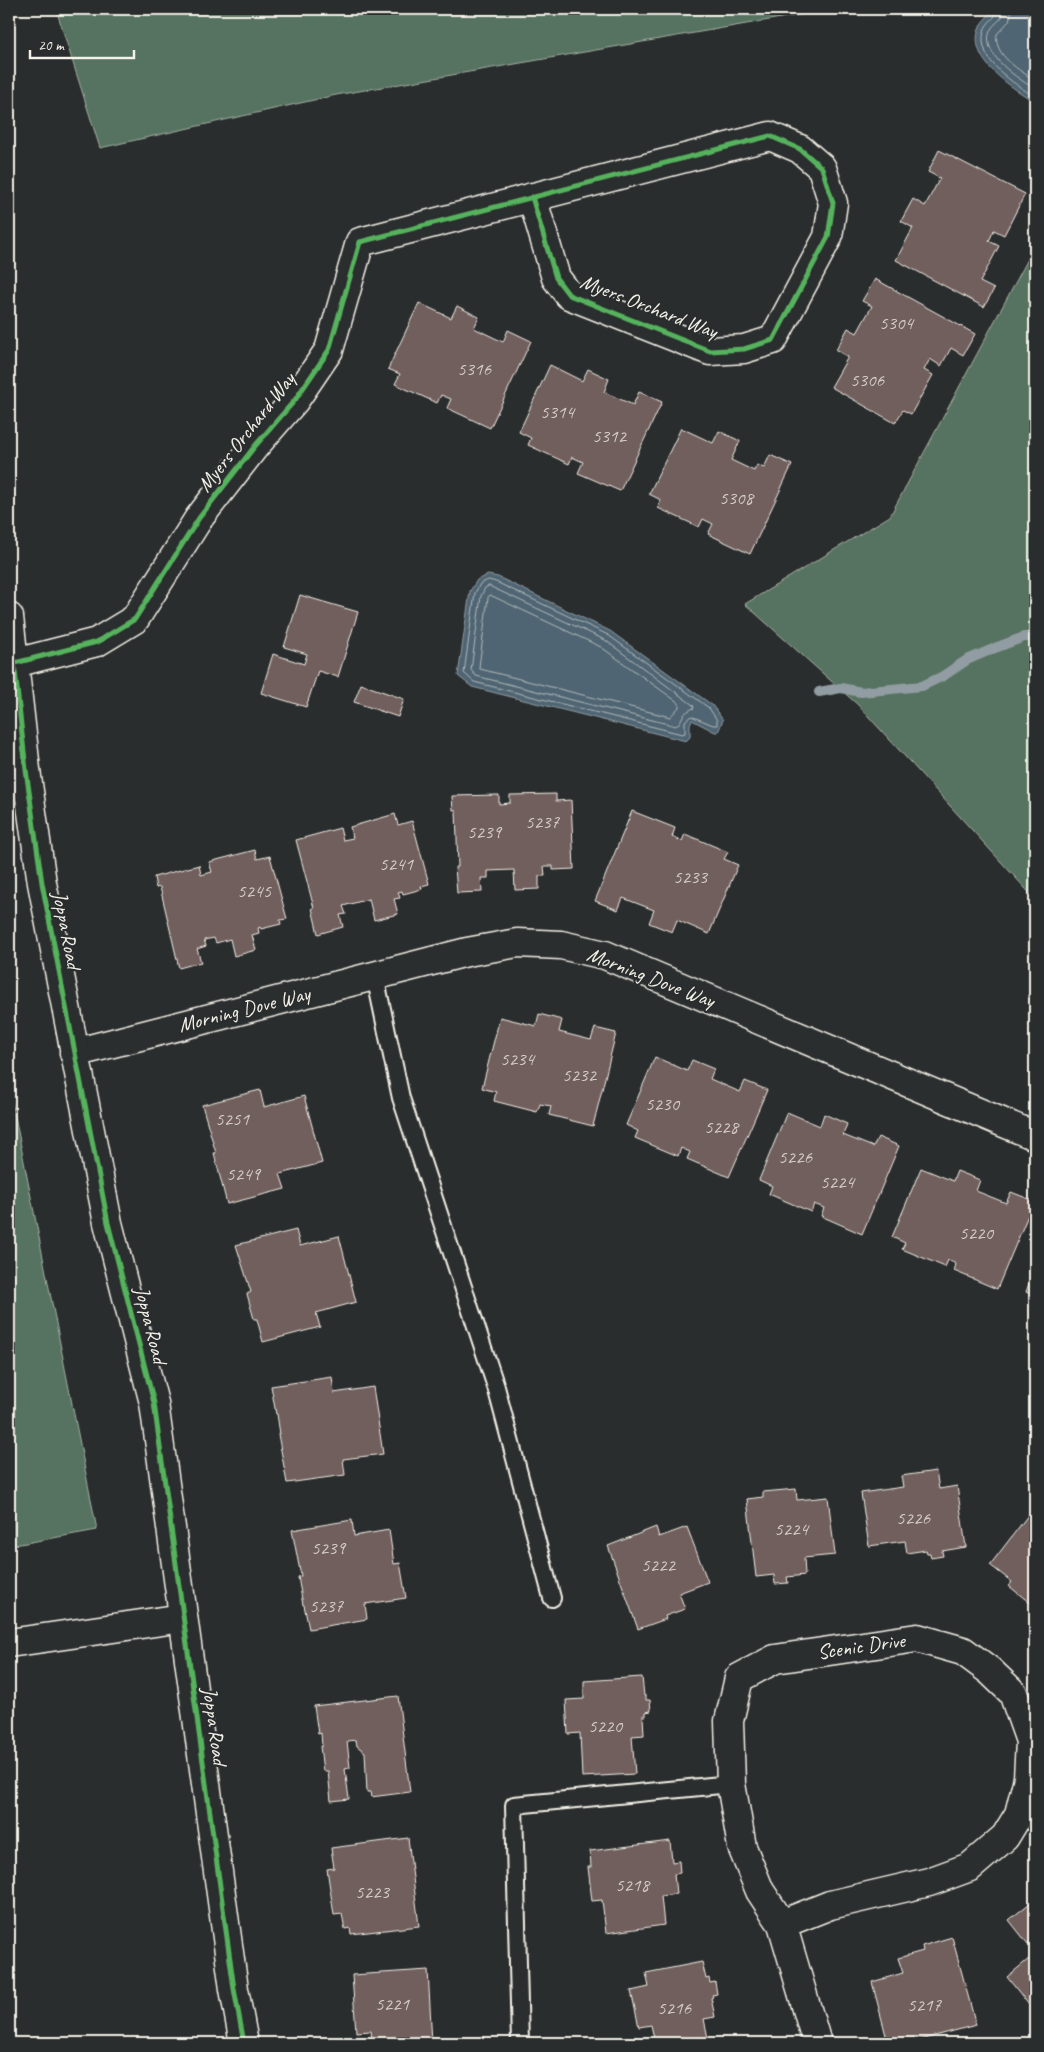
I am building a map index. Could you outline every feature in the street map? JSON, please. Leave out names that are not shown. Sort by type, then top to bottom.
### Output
[{"type":"street","name":"Myers Orchard Way","points":[[14,663],[97,642],[136,619],[199,518],[254,446],[295,400],[329,350],[360,242],[770,136],[800,150],[822,168],[833,203],[828,237],[773,340],[744,349],[710,351],[569,295],[556,278],[532,198]]},
{"type":"street","name":"Joppa Road","points":[[9,617],[26,770],[42,883],[108,1223],[154,1403],[234,1989],[244,2043]]},
{"type":"street","name":"Morning Dove Way","points":[[74,1053],[467,952],[517,943],[561,945],[605,955],[1035,1136]]},
{"type":"street","points":[[9,1643],[183,1618]]},
{"type":"street","name":"Scenic Drive","points":[[782,1924],[830,1905],[929,1882],[970,1867],[1005,1837],[1019,1814],[1028,1778],[1030,1740],[1013,1693],[990,1671],[963,1651],[917,1638],[775,1658],[739,1678],[729,1721],[732,1784],[742,1847],[760,1891],[782,1924],[817,2043]]},
{"type":"lane","points":[[375,976],[401,1098],[496,1387],[552,1598]]},
{"type":"lane","points":[[520,2043],[514,1805],[732,1784]]},
{"type":"green space","points":[[56,9],[833,9],[336,95],[100,148]]},
{"type":"green space","points":[[1035,246],[1035,899],[858,705],[745,604],[890,516]]},
{"type":"green space","points":[[9,1086],[97,1530],[9,1546]]},
{"type":"water","points":[[995,9],[1035,9],[1035,102],[994,72],[979,50],[977,38],[980,26]]},
{"type":"water","points":[[488,575],[498,577],[610,631],[712,705],[723,720],[718,732],[692,720],[690,724],[690,737],[686,741],[472,687],[458,676],[470,591],[477,580]]},
{"type":"building","points":[[939,150],[1025,194],[1004,235],[994,230],[989,241],[999,246],[980,282],[994,289],[984,307],[896,260],[913,228],[901,221],[913,199],[925,206],[940,178],[928,172]]},
{"type":"building","points":[[875,279],[975,334],[963,355],[951,348],[941,366],[930,359],[924,370],[933,375],[911,414],[903,410],[895,423],[831,387],[848,357],[836,350],[848,328],[857,333],[872,306],[862,301]]},
{"type":"building","points":[[419,303],[451,318],[457,306],[479,317],[474,328],[503,342],[508,330],[531,341],[490,428],[447,408],[451,399],[441,395],[437,403],[395,384],[400,374],[388,369]]},
{"type":"building","points":[[550,365],[582,381],[588,369],[609,379],[604,392],[633,405],[639,392],[662,402],[620,491],[578,473],[583,462],[572,457],[569,464],[528,445],[531,438],[519,432]]},
{"type":"building","points":[[681,428],[713,443],[719,431],[740,441],[731,460],[754,471],[757,465],[764,468],[770,455],[792,465],[750,554],[708,534],[713,524],[703,519],[699,527],[658,508],[661,500],[649,494]]},
{"type":"building","points":[[300,595],[358,612],[338,677],[318,671],[306,707],[261,693],[273,654],[304,664],[307,654],[284,647]]},
{"type":"building","points":[[361,684],[404,699],[398,717],[354,702]]},
{"type":"building","points":[[556,794],[556,801],[571,800],[574,869],[553,870],[553,866],[544,866],[545,876],[539,876],[539,889],[515,890],[514,870],[488,871],[488,878],[481,878],[482,892],[457,893],[455,867],[458,867],[456,810],[453,810],[452,796],[499,795],[499,804],[510,803],[510,795]]},
{"type":"building","points":[[632,811],[675,828],[672,837],[682,841],[685,834],[728,852],[724,859],[738,865],[709,934],[677,920],[672,932],[649,923],[654,910],[623,898],[618,910],[595,901]]},
{"type":"building","points":[[395,814],[398,825],[412,821],[429,884],[421,886],[422,889],[403,894],[402,891],[398,892],[400,898],[394,899],[398,914],[374,920],[369,899],[343,906],[346,914],[340,915],[343,927],[318,934],[312,908],[314,908],[296,840],[340,828],[343,840],[353,838],[350,827]]},
{"type":"building","points":[[255,850],[257,859],[270,856],[287,919],[280,920],[281,924],[258,928],[259,933],[252,935],[256,950],[234,956],[230,939],[216,943],[214,938],[204,940],[206,946],[197,949],[201,962],[179,968],[160,887],[156,888],[154,877],[199,865],[201,875],[212,872],[209,862]]},
{"type":"building","points":[[539,1014],[562,1020],[559,1032],[591,1040],[595,1028],[616,1033],[593,1126],[549,1115],[551,1106],[540,1104],[537,1112],[494,1101],[496,1092],[482,1088],[500,1017],[536,1026]]},
{"type":"building","points":[[655,1057],[687,1071],[692,1060],[714,1069],[710,1079],[740,1092],[745,1081],[767,1090],[729,1177],[687,1159],[690,1152],[681,1148],[678,1156],[635,1138],[638,1131],[626,1125]]},
{"type":"building","points":[[260,1090],[264,1107],[304,1096],[322,1163],[280,1174],[285,1189],[227,1204],[214,1153],[216,1153],[202,1105]]},
{"type":"building","points":[[787,1112],[820,1126],[824,1114],[847,1124],[843,1135],[873,1147],[878,1137],[899,1146],[862,1234],[821,1216],[824,1208],[814,1204],[811,1212],[769,1194],[772,1186],[759,1180]]},
{"type":"building","points":[[921,1168],[953,1181],[957,1171],[980,1180],[976,1191],[1006,1203],[1011,1192],[1034,1201],[997,1289],[954,1271],[956,1264],[948,1260],[945,1267],[902,1249],[905,1243],[892,1237]]},
{"type":"building","points":[[296,1230],[300,1246],[339,1236],[356,1302],[316,1313],[320,1327],[263,1342],[257,1319],[254,1319],[247,1294],[251,1292],[236,1245]]},
{"type":"building","points":[[1035,1267],[1035,1296],[1026,1292]]},
{"type":"building","points":[[332,1377],[334,1393],[373,1387],[383,1454],[343,1459],[345,1475],[287,1483],[271,1386]]},
{"type":"building","points":[[936,1471],[939,1489],[957,1486],[966,1547],[942,1551],[943,1556],[931,1558],[930,1553],[927,1553],[926,1550],[907,1553],[905,1541],[869,1546],[861,1493],[903,1487],[901,1476]]},
{"type":"building","points":[[796,1489],[797,1500],[828,1497],[835,1555],[804,1558],[805,1575],[787,1577],[788,1583],[775,1584],[774,1575],[756,1577],[747,1499],[763,1497],[763,1492]]},
{"type":"building","points":[[1029,1514],[1035,1519],[1035,1607],[1009,1586],[1012,1582],[990,1565]]},
{"type":"building","points":[[352,1520],[354,1536],[389,1530],[394,1564],[400,1563],[406,1598],[365,1604],[367,1619],[309,1629],[298,1577],[301,1576],[292,1530]]},
{"type":"building","points":[[656,1527],[659,1537],[687,1527],[708,1582],[679,1593],[685,1609],[665,1616],[666,1619],[638,1629],[608,1546]]},
{"type":"building","points":[[642,1677],[644,1696],[646,1696],[646,1700],[650,1700],[651,1711],[646,1712],[646,1716],[643,1716],[644,1735],[632,1736],[635,1774],[582,1777],[580,1733],[568,1734],[566,1700],[584,1699],[584,1681]]},
{"type":"building","points":[[398,1696],[410,1792],[371,1797],[370,1792],[367,1792],[365,1752],[357,1746],[356,1740],[347,1741],[350,1768],[345,1769],[349,1799],[331,1801],[328,1771],[323,1771],[320,1746],[322,1746],[321,1733],[318,1734],[314,1706]]},
{"type":"building","points":[[408,1838],[419,1926],[351,1934],[350,1928],[345,1929],[342,1914],[334,1915],[327,1869],[334,1868],[331,1848]]},
{"type":"building","points":[[670,1841],[672,1862],[679,1861],[680,1873],[674,1874],[676,1894],[661,1896],[664,1925],[606,1933],[602,1900],[592,1901],[588,1867],[591,1867],[590,1851]]},
{"type":"building","points":[[1035,1899],[1035,1938],[1028,1944],[1009,1920]]},
{"type":"building","points":[[952,1937],[976,2025],[909,2043],[888,2043],[872,1982],[903,1973],[898,1958],[923,1951],[922,1946]]},
{"type":"building","points":[[1035,1954],[1035,2001],[1029,2005],[1007,1977]]},
{"type":"building","points":[[702,1962],[706,1979],[709,1978],[710,1983],[715,1982],[717,1994],[712,1995],[713,1997],[711,1998],[715,2017],[704,2019],[709,2043],[655,2043],[651,2025],[639,2027],[631,1991],[649,1987],[646,1973]]},
{"type":"building","points":[[428,1970],[432,2043],[359,2043],[364,2039],[372,2039],[371,2031],[356,2032],[352,1975]]},
{"type":"waterway","points":[[819,692],[841,688],[861,692],[922,686],[943,676],[967,660],[1024,637],[1035,637]]},
{"type":"cycle path","points":[[15,663],[97,642],[135,619],[199,518],[255,446],[295,400],[329,350],[360,242],[770,136],[800,149],[822,168],[833,203],[828,237],[773,340],[744,349],[710,351],[569,295],[556,278],[532,197]]},
{"type":"cycle path","points":[[9,617],[26,770],[42,883],[108,1223],[154,1403],[234,1989],[244,2043]]}]
